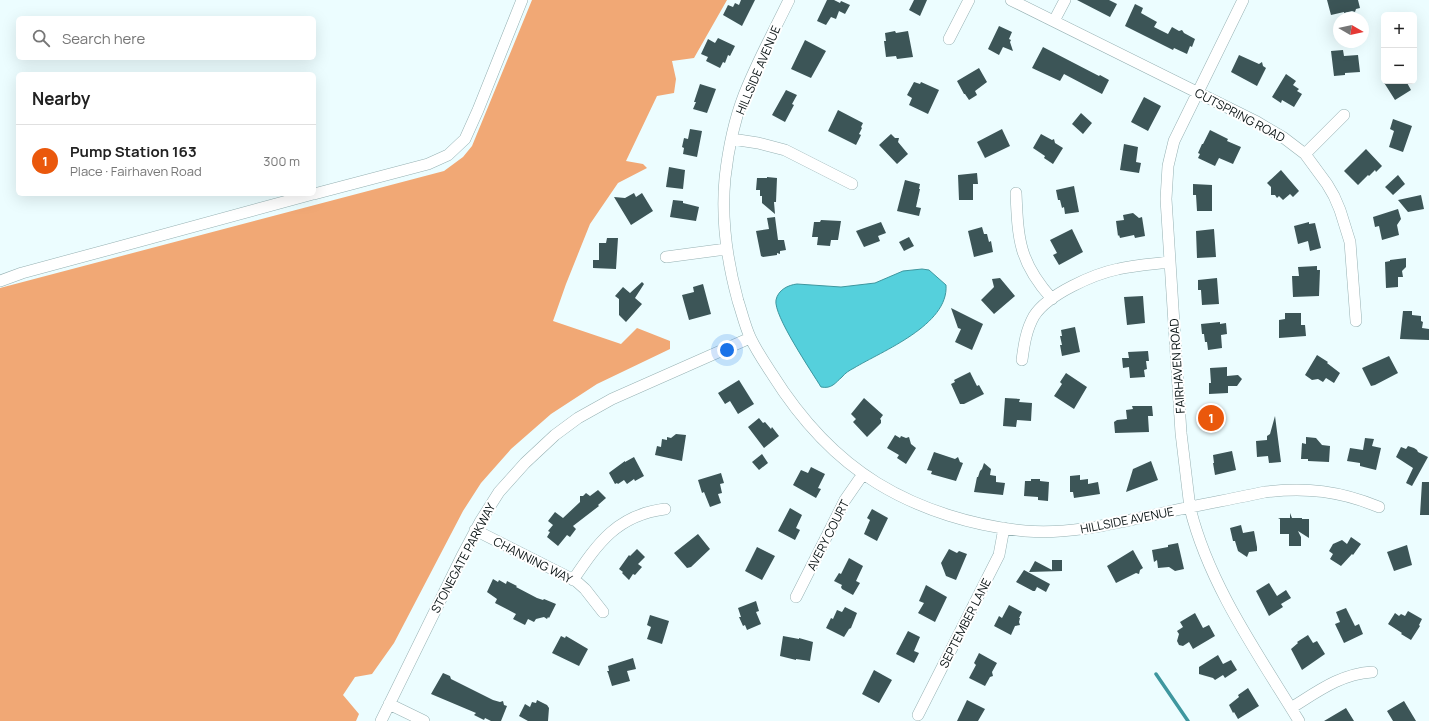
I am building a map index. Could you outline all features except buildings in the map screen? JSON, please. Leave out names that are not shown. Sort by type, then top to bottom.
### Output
[{"type":"street","points":[[316,193],[428,164],[448,155],[465,139],[522,0]]},
{"type":"street","name":"HILLSIDE AVENUE","points":[[790,0],[744,96],[736,120],[725,180],[724,222],[726,249],[732,277],[750,338],[781,389],[809,426],[831,448],[863,474],[892,491],[941,514],[1004,528],[1043,531],[1087,529],[1265,492],[1289,489],[1314,490],[1331,493],[1354,498],[1379,507]]},
{"type":"street","points":[[950,39],[969,0]]},
{"type":"street","name":"CUTSPRING ROAD","points":[[1011,0],[1257,122],[1284,138],[1305,154],[1327,184],[1340,210],[1350,242],[1356,321]]},
{"type":"street","points":[[1054,21],[1065,0]]},
{"type":"street","name":"FAIRHAVEN ROAD","points":[[1243,0],[1176,137],[1168,166],[1166,199],[1181,433],[1190,508],[1193,520],[1214,574],[1230,608],[1299,721]]},
{"type":"street","points":[[1305,154],[1344,114]]},
{"type":"street","points":[[732,139],[758,143],[785,150],[852,184]]},
{"type":"street","points":[[1016,193],[1017,228],[1023,254],[1038,281],[1052,299]]},
{"type":"street","points":[[0,281],[22,272],[111,250],[307,196]]},
{"type":"street","points":[[666,257],[726,249]]},
{"type":"street","points":[[1022,360],[1026,336],[1032,320],[1039,310],[1052,299],[1081,282],[1105,272],[1131,266],[1170,262]]},
{"type":"street","name":"STONEGATE PARKWAY","points":[[381,721],[475,530],[505,485],[525,463],[571,423],[612,399],[750,338]]},
{"type":"street","name":"AVERY COURT","points":[[796,597],[846,500],[863,474]]},
{"type":"street","points":[[573,580],[599,544],[620,524],[648,512],[665,509]]},
{"type":"street","name":"SEPTEMBER LANE","points":[[918,715],[999,555],[1004,528]]},
{"type":"street","name":"CHANNING WAY","points":[[475,530],[573,580],[585,589],[603,612]]},
{"type":"street","points":[[1291,708],[1337,680],[1356,674],[1372,672]]},
{"type":"street","points":[[389,704],[424,721]]},
{"type":"shaded area","points":[[532,0],[727,0],[694,58],[672,61],[676,79],[674,93],[657,96],[626,161],[643,164],[647,168],[618,183],[590,224],[553,321],[621,344],[637,328],[670,341],[670,349],[597,384],[551,414],[511,449],[481,483],[463,511],[394,643],[372,674],[355,677],[343,695],[359,714],[356,721],[0,721],[0,288],[444,171],[463,157],[472,146]]},
{"type":"water","points":[[922,269],[929,270],[946,285],[944,299],[937,312],[926,324],[912,335],[849,371],[833,385],[821,387],[794,344],[780,318],[776,300],[779,293],[787,287],[797,284],[841,287],[875,283],[903,271]]},
{"type":"waterway","points":[[1156,674],[1188,721]]},
{"type":"place","name":"Pump Station 163","points":[[1211,418]]}]
